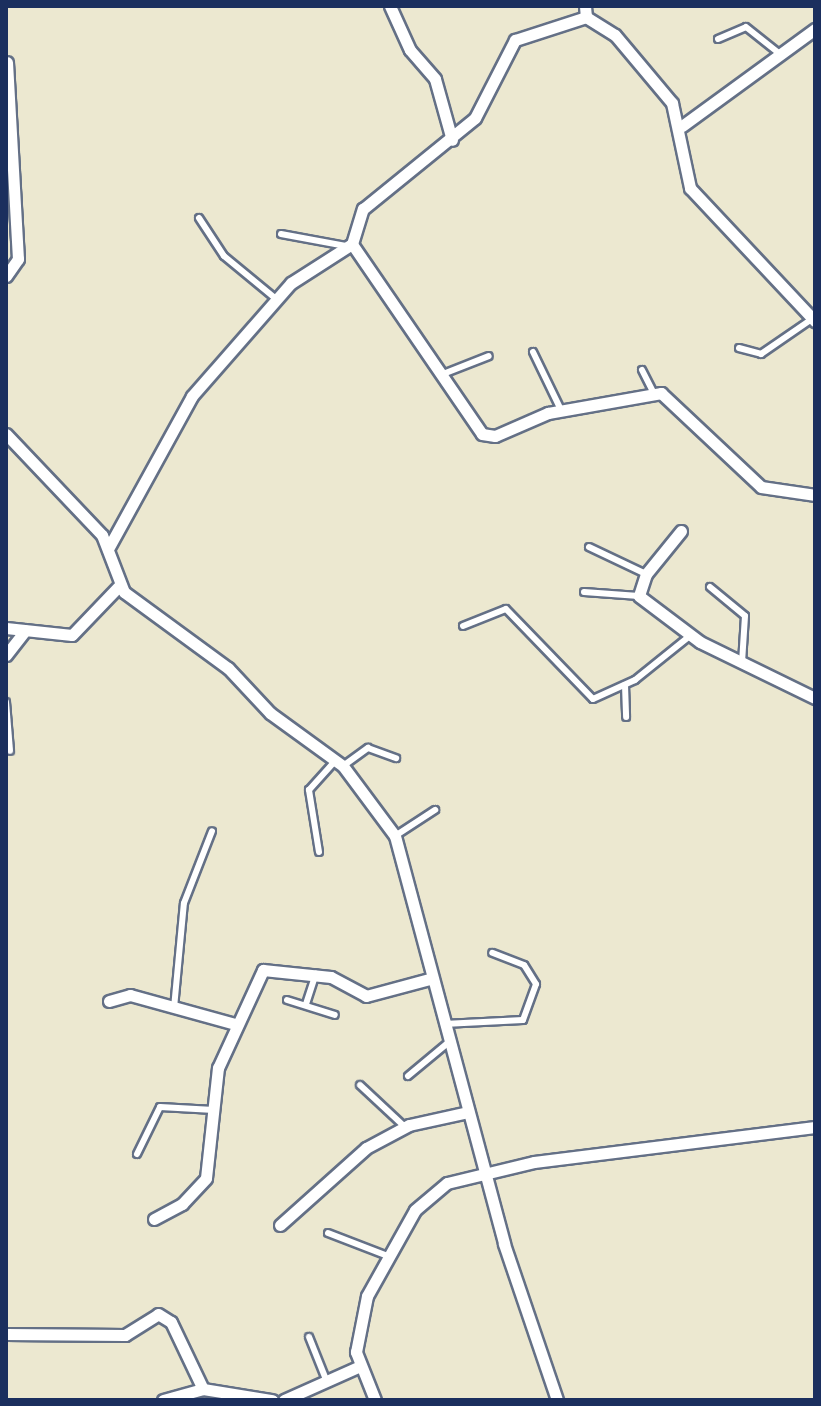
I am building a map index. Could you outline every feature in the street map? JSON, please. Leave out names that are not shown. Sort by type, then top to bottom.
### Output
[{"type":"street","points":[[390,6],[410,50],[435,79],[452,140]]},
{"type":"street","points":[[109,547],[192,396],[275,298],[349,245],[363,209],[452,140],[491,93],[515,40],[586,12],[645,66],[682,126],[690,188],[814,320]]},
{"type":"street","points":[[682,126],[783,57],[815,29]]},
{"type":"street","points":[[6,276],[18,259],[7,62]]},
{"type":"street","points":[[349,245],[488,436],[561,410],[654,394],[677,401],[700,433],[761,487],[815,495]]},
{"type":"street","points":[[6,434],[30,451],[109,547],[119,586],[339,764],[395,836],[484,1174],[557,1400]]},
{"type":"street","points":[[681,531],[646,574],[639,596],[691,635],[815,698]]},
{"type":"street","points":[[6,628],[72,635],[119,586]]},
{"type":"street","points":[[6,655],[25,631]]},
{"type":"street","points":[[154,1219],[182,1204],[206,1178],[214,1110],[235,1024],[263,970],[316,974],[366,996],[433,978]]},
{"type":"street","points":[[109,1001],[130,995],[235,1024]]},
{"type":"street","points":[[280,1225],[366,1148],[405,1127],[468,1112]]},
{"type":"street","points":[[375,1400],[358,1367],[367,1296],[388,1256],[428,1197],[484,1174],[815,1127]]},
{"type":"street","points":[[6,1334],[125,1335],[158,1314],[171,1322],[203,1389]]},
{"type":"street","points":[[284,1400],[328,1384],[358,1367]]},
{"type":"street","points":[[163,1400],[203,1389],[272,1400]]},
{"type":"lane","points":[[718,39],[746,27],[783,57]]},
{"type":"lane","points":[[199,218],[224,256],[275,298]]},
{"type":"lane","points":[[281,234],[349,245]]},
{"type":"lane","points":[[739,348],[761,354],[814,320]]},
{"type":"lane","points":[[533,352],[561,410]]},
{"type":"lane","points":[[443,374],[489,356]]},
{"type":"lane","points":[[642,370],[654,394]]},
{"type":"lane","points":[[589,547],[646,574]]},
{"type":"lane","points":[[710,587],[745,616],[742,662]]},
{"type":"lane","points":[[584,592],[639,596]]},
{"type":"lane","points":[[463,626],[506,609],[543,641],[583,695],[601,697],[625,685],[691,635]]},
{"type":"lane","points":[[625,685],[626,717]]},
{"type":"lane","points":[[6,702],[10,751]]},
{"type":"lane","points":[[319,852],[309,790],[339,764],[368,748],[396,758]]},
{"type":"lane","points":[[395,836],[435,810]]},
{"type":"lane","points":[[174,1008],[184,903],[212,831]]},
{"type":"lane","points":[[444,1024],[523,1020],[536,984],[524,965],[492,953]]},
{"type":"lane","points":[[306,1004],[316,974]]},
{"type":"lane","points":[[287,1000],[335,1015]]},
{"type":"lane","points":[[408,1076],[449,1042]]},
{"type":"lane","points":[[360,1085],[405,1127]]},
{"type":"lane","points":[[137,1154],[160,1107],[214,1110]]},
{"type":"lane","points":[[328,1233],[388,1256]]},
{"type":"lane","points":[[309,1337],[328,1384]]}]
